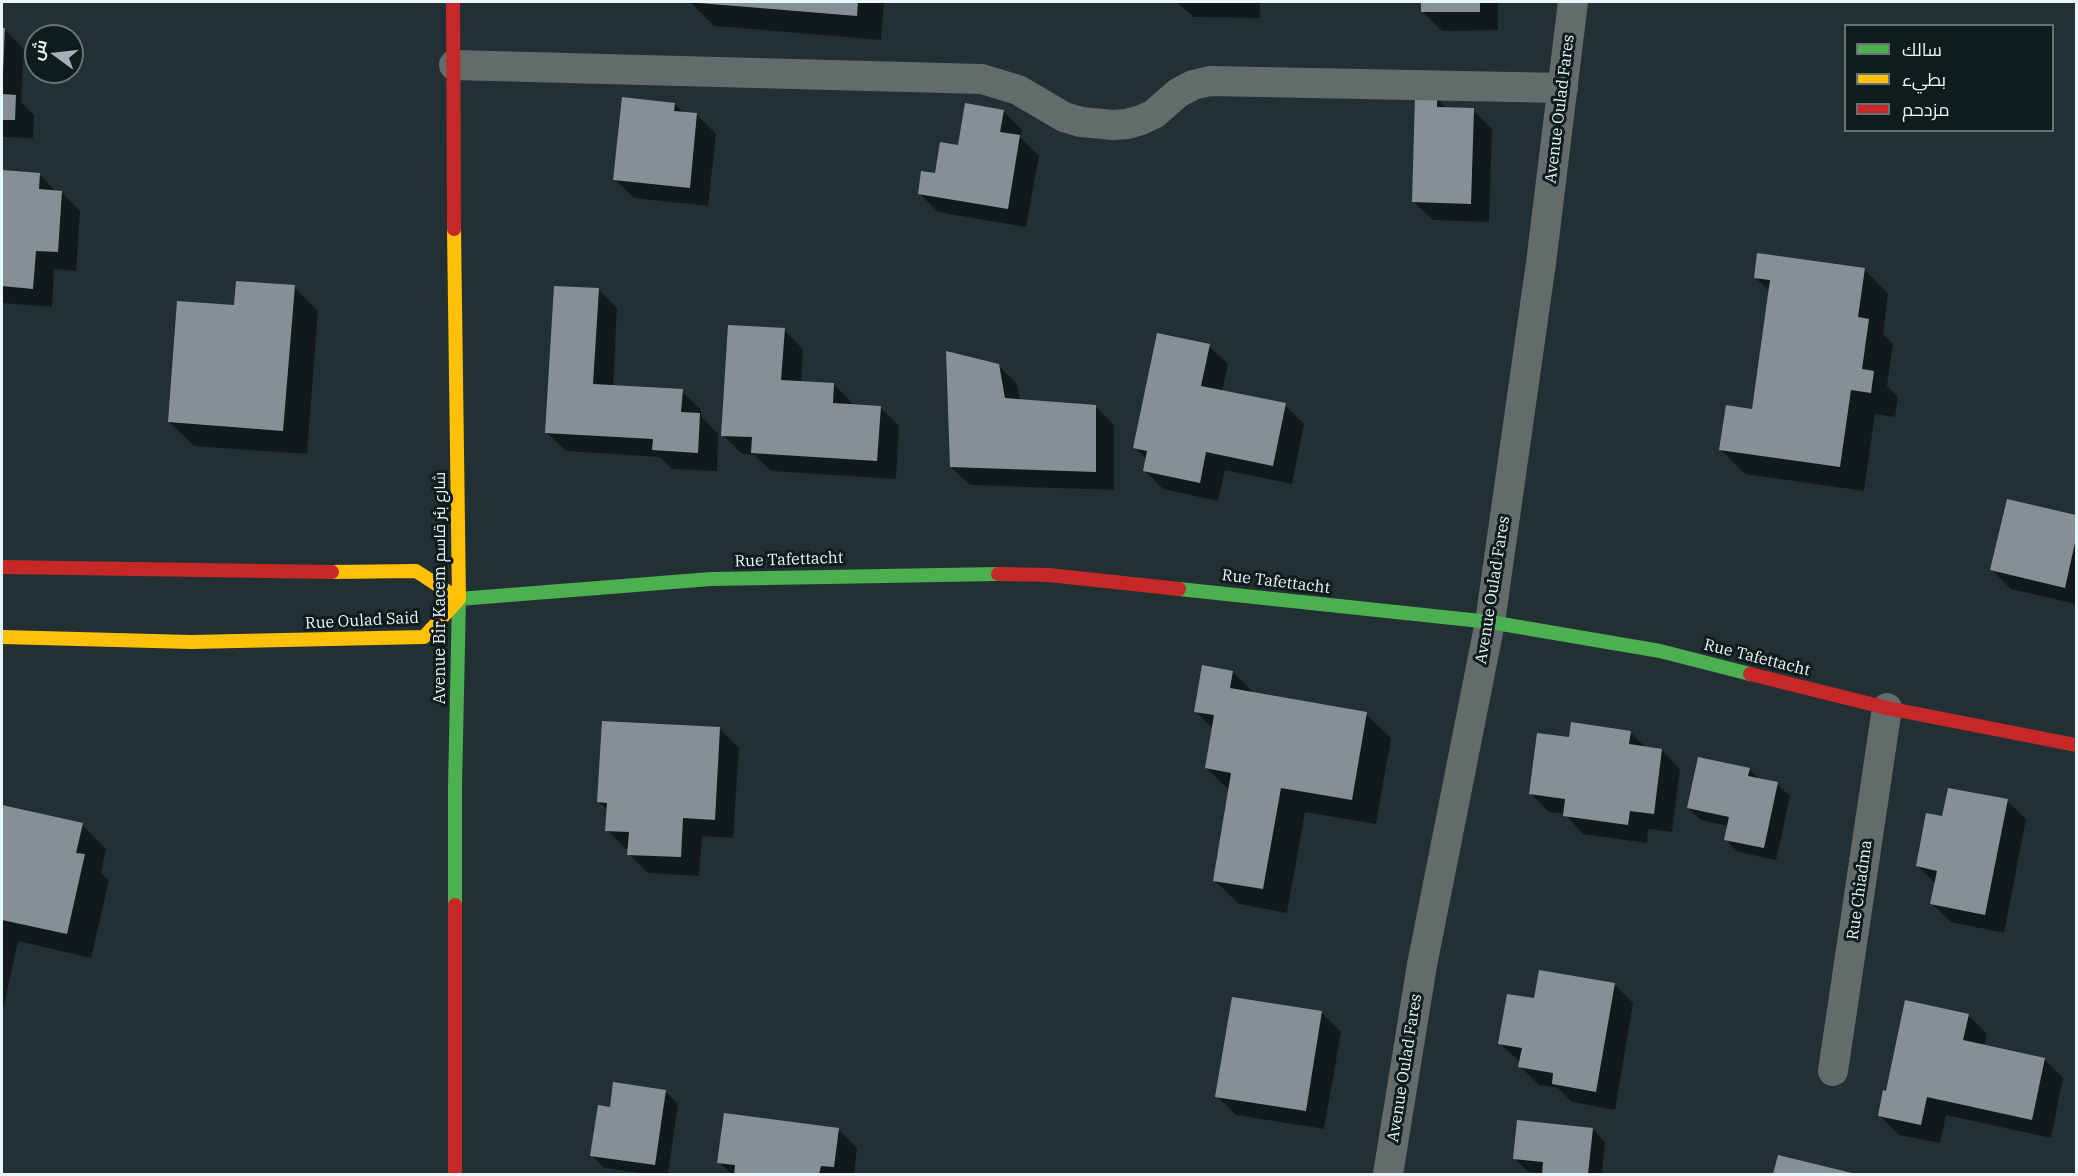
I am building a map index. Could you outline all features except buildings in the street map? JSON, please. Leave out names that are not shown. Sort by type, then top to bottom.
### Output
[{"type":"street","name":"Avenue Bir Kacem شارع بئر قاسم","points":[[453,2],[454,353],[459,599],[455,798],[455,1174]]},
{"type":"street","name":"Avenue Oulad Fares","points":[[1388,1174],[1420,975],[1490,622],[1574,2]]},
{"type":"street","points":[[454,65],[982,79],[1018,90],[1064,117],[1081,122],[1113,125],[1127,124],[1148,117],[1178,93],[1193,85],[1210,81],[1563,88]]},
{"type":"street","points":[[2,567],[290,573],[416,571],[459,599]]},
{"type":"street","name":"Rue Tafettacht","points":[[459,599],[711,579],[963,573],[1049,575],[1490,622],[1660,651],[1887,708],[2076,745]]},
{"type":"street","name":"Rue Oulad Said","points":[[2,637],[191,642],[424,637],[459,599]]},
{"type":"street","name":"Rue Chiadma","points":[[1833,1071],[1887,708]]},
{"type":"traffic: fast","points":[[459,599],[711,579],[998,574]]},
{"type":"traffic: fast","points":[[1179,589],[1490,622],[1660,651],[1750,674]]},
{"type":"traffic: fast","points":[[455,905],[459,599]]},
{"type":"traffic: slow","points":[[454,229],[459,599]]},
{"type":"traffic: slow","points":[[332,572],[416,571],[459,599]]},
{"type":"traffic: slow","points":[[2,637],[191,642],[424,637],[459,599]]},
{"type":"traffic: jam","points":[[453,2],[454,229]]},
{"type":"traffic: jam","points":[[2,567],[332,572]]},
{"type":"traffic: jam","points":[[998,574],[1049,575],[1179,589]]},
{"type":"traffic: jam","points":[[1750,674],[1887,708],[2076,745]]},
{"type":"traffic: jam","points":[[455,905],[455,1174]]}]
